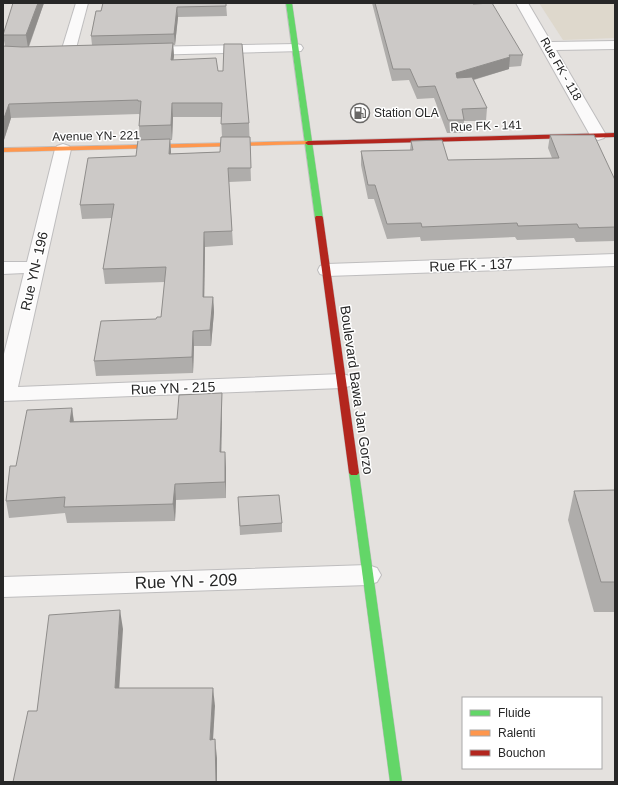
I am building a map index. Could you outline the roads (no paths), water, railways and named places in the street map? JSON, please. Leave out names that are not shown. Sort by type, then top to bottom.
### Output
[{"type":"main road","name":"Boulevard Bawa Jan Gorzo","points":[[289,3],[310,143],[396,782]]},
{"type":"main road","name":"Rue FK - 141","points":[[310,143],[615,135]]},
{"type":"main road","name":"Avenue YN- 221","points":[[3,150],[310,143]]},
{"type":"street","points":[[68,52],[82,3]]},
{"type":"street","name":"Rue FK - 118","points":[[522,3],[598,135]]},
{"type":"street","points":[[548,46],[615,45]]},
{"type":"street","points":[[131,51],[296,48]]},
{"type":"street","points":[[53,53],[84,52]]},
{"type":"street","name":"Rue YN- 196","points":[[4,394],[63,149]]},
{"type":"street","name":"Rue FK - 137","points":[[327,270],[615,260]]},
{"type":"street","points":[[3,268],[34,268]]},
{"type":"street","name":"Rue YN - 215","points":[[4,394],[342,381]]},
{"type":"street","name":"Rue YN - 209","points":[[3,588],[368,575]]},
{"type":"place","name":"Station OLA","points":[[360,113]]}]
